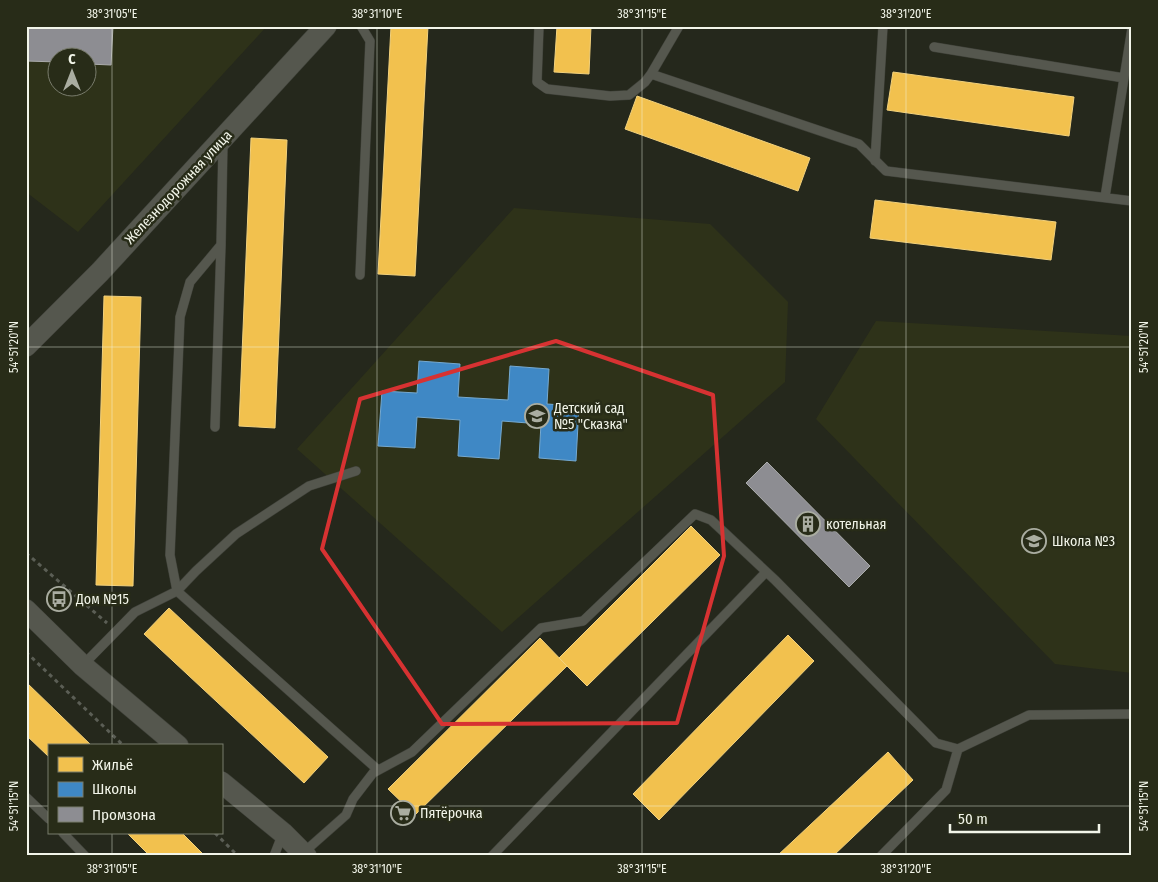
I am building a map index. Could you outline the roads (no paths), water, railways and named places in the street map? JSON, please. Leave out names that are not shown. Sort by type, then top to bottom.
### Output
[{"type":"street","name":"Железнодорожная улица","points":[[26,346],[100,272],[326,26]]},
{"type":"street","points":[[26,610],[82,665],[176,744]]},
{"type":"street","points":[[222,783],[283,833],[305,854]]},
{"type":"lane","points":[[360,275],[370,41],[361,26]]},
{"type":"lane","points":[[539,26],[537,82],[548,89],[610,96],[628,95],[645,82],[679,26]]},
{"type":"lane","points":[[876,161],[883,26]]},
{"type":"lane","points":[[1105,198],[1132,28]]},
{"type":"lane","points":[[934,47],[1124,78]]},
{"type":"lane","points":[[651,74],[860,144],[886,171],[1132,201]]},
{"type":"lane","points":[[215,427],[224,137]]},
{"type":"lane","points":[[221,245],[190,282],[180,318],[170,555],[178,592],[378,770]]},
{"type":"lane","points":[[82,665],[135,612],[178,592],[196,571],[236,534],[309,486],[356,471]]},
{"type":"lane","points":[[305,854],[346,815],[353,799],[373,773],[412,752],[541,628],[583,621],[695,514],[711,520],[766,572],[936,743],[958,750],[1029,716],[1132,714]]},
{"type":"lane","points":[[492,856],[766,572]]},
{"type":"lane","points":[[881,856],[946,790],[958,750]]},
{"type":"lane","points":[[26,797],[48,818]]},
{"type":"lane","points":[[274,856],[283,833]]},
{"type":"lane","points":[[64,834],[86,856]]},
{"type":"place","name":"Детский сад №5 \"Сказка\"","points":[[537,416]]},
{"type":"place","name":"котельная","points":[[808,524]]},
{"type":"place","name":"Школа №3","points":[[1034,541]]},
{"type":"place","name":"Дом №15","points":[[59,599]]},
{"type":"place","name":"Пятёрочка","points":[[403,813]]}]
